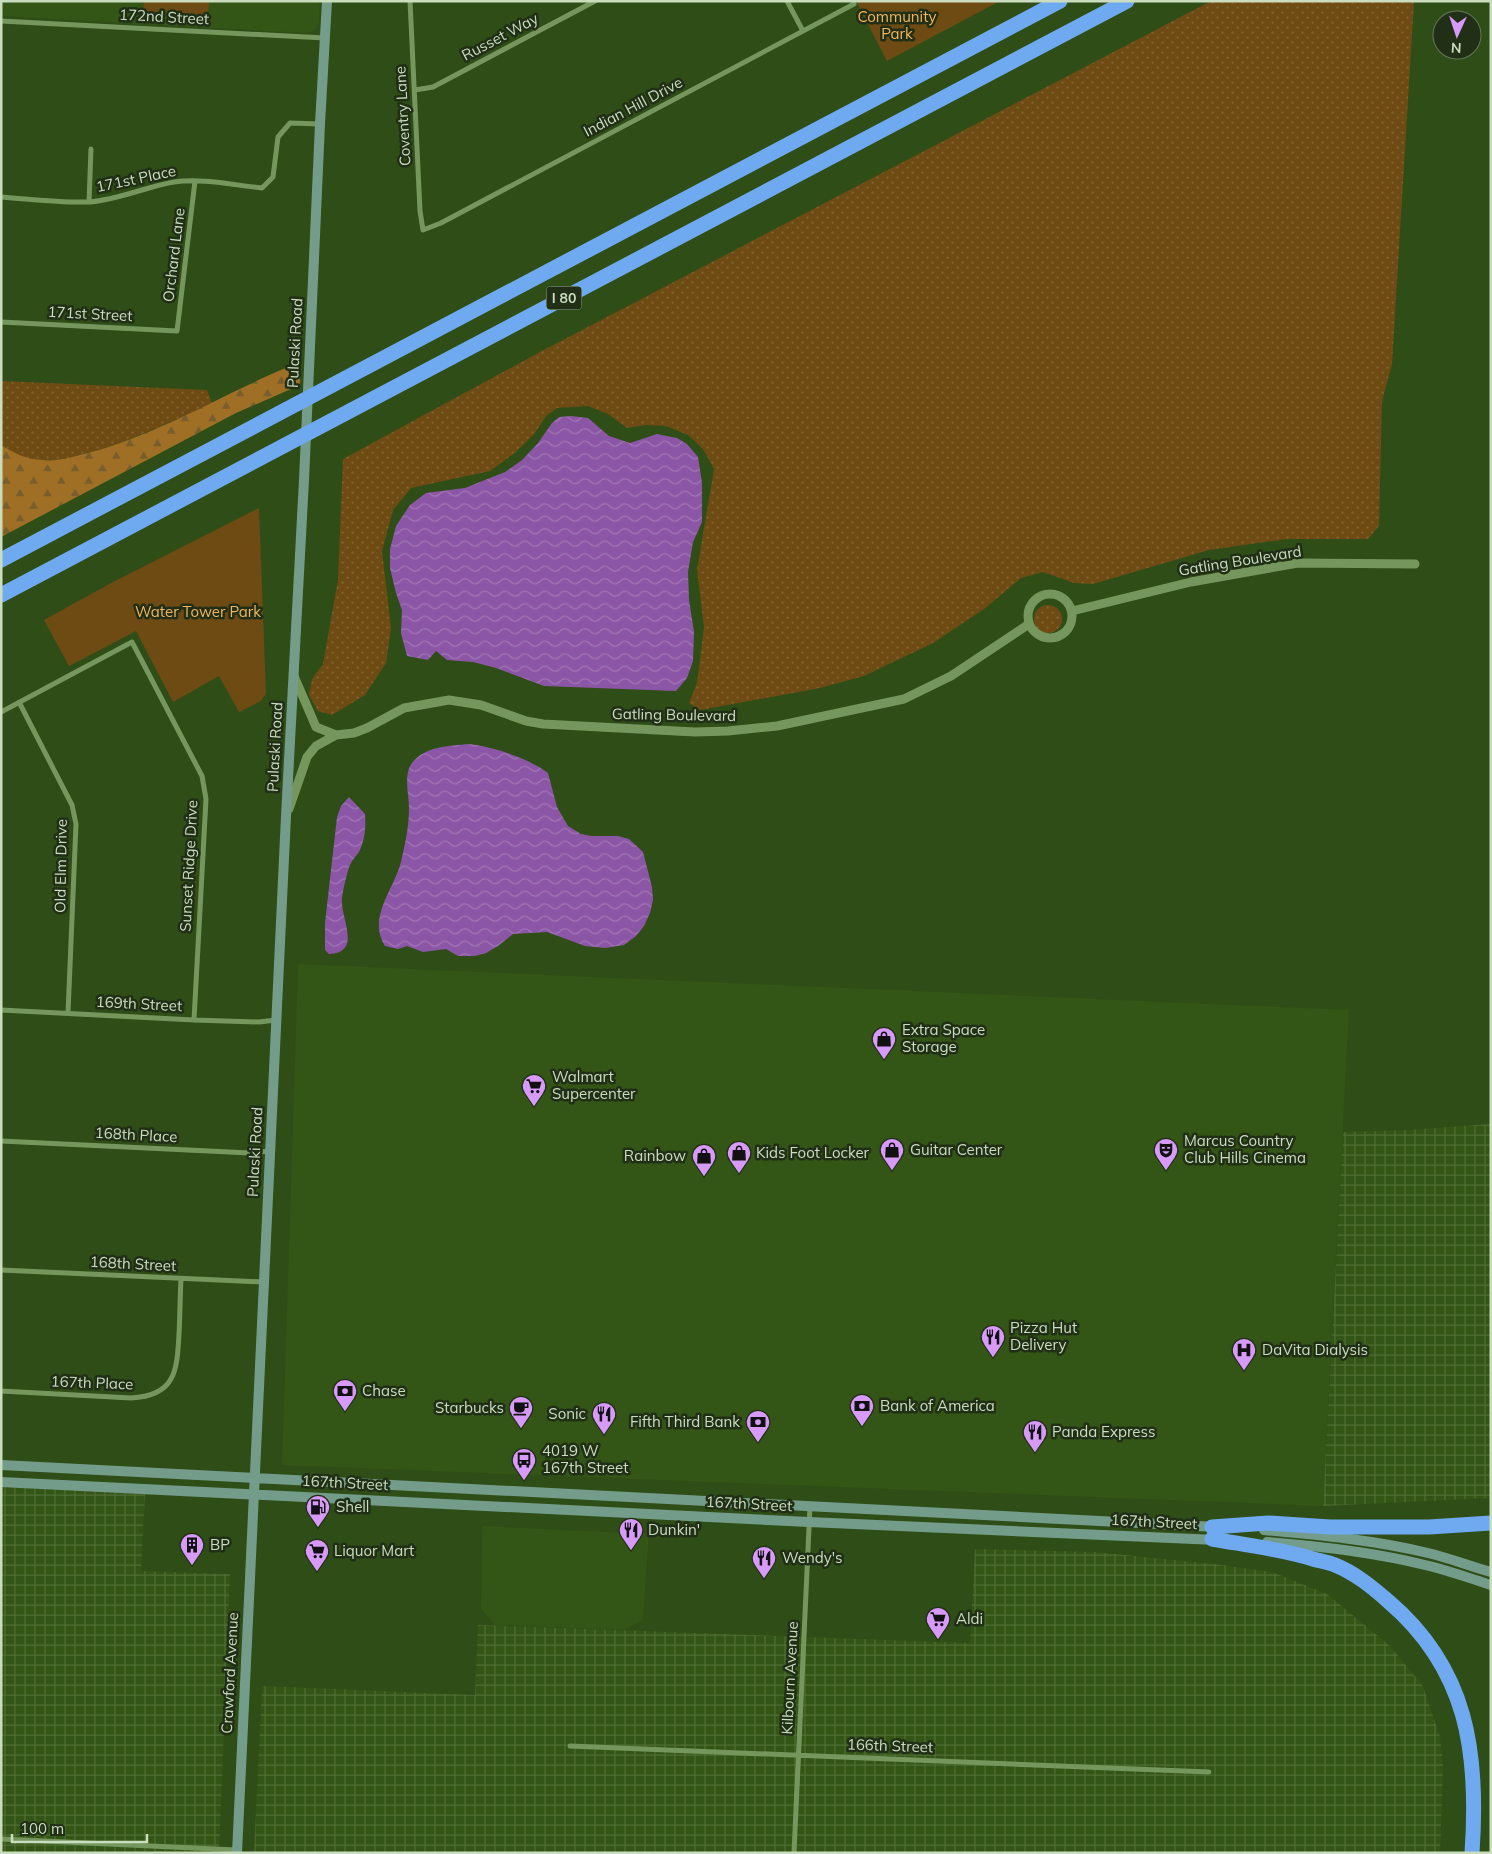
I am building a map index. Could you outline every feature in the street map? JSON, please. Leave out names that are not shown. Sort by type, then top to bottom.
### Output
[{"type":"highway","name":"I 80","points":[[1,560],[1060,1]]},
{"type":"highway","name":"I 80","points":[[1,595],[1127,1]]},
{"type":"highway","points":[[1212,1533],[1268,1523],[1330,1527],[1429,1527],[1491,1523]]},
{"type":"highway","points":[[1212,1533],[1334,1564],[1367,1583],[1408,1618],[1432,1649],[1456,1692],[1468,1734],[1474,1776],[1472,1853]]},
{"type":"main road","name":"Pulaski Road","points":[[254,1494],[327,1]]},
{"type":"main road","name":"167th Street","points":[[1,1465],[810,1505],[1212,1533],[1322,1546],[1377,1555],[1427,1565],[1491,1585]]},
{"type":"main road","name":"167th Street","points":[[1,1482],[809,1522],[1324,1535],[1428,1553],[1491,1572]]},
{"type":"main road","name":"Crawford Avenue","points":[[237,1851],[254,1494]]},
{"type":"street","name":"Coventry Lane","points":[[410,1],[420,211],[423,230]]},
{"type":"street","name":"Russet Way","points":[[415,90],[433,87],[595,1]]},
{"type":"street","points":[[787,1],[803,32]]},
{"type":"street","name":"Indian Hill Drive","points":[[423,230],[441,223],[854,4]]},
{"type":"street","name":"172nd Street","points":[[1,21],[326,38]]},
{"type":"street","name":"171st Place","points":[[1,198],[89,202],[127,195],[176,182],[195,181],[262,188],[273,177],[278,137],[290,123],[320,124]]},
{"type":"street","points":[[89,202],[91,149]]},
{"type":"street","name":"Orchard Lane","points":[[177,331],[195,181]]},
{"type":"street","name":"171st Street","points":[[1,322],[177,331]]},
{"type":"street","name":"Gatling Boulevard","points":[[1072,611],[1191,582],[1283,565],[1298,563],[1415,564]]},
{"type":"street","points":[[1045,594],[1053,594],[1060,597],[1072,611],[1068,629],[1057,637],[1044,638],[1037,635],[1029,624],[1027,617],[1032,602],[1045,594]]},
{"type":"street","name":"Gatling Boulevard","points":[[286,816],[306,757],[316,746],[336,735],[354,733],[367,728],[404,708],[449,700],[481,705],[526,721],[544,724],[695,732],[777,726],[904,699],[951,676],[1029,624]]},
{"type":"street","name":"Sunset Ridge Drive","points":[[19,702],[132,642],[202,776],[206,799],[194,1020]]},
{"type":"street","points":[[294,676],[316,727],[336,735]]},
{"type":"street","points":[[1,712],[19,702]]},
{"type":"street","name":"Old Elm Drive","points":[[19,702],[72,805],[76,824],[68,1013]]},
{"type":"street","name":"169th Street","points":[[1,1010],[194,1020],[260,1022],[276,1020]]},
{"type":"street","name":"168th Place","points":[[1,1141],[240,1152],[270,1151]]},
{"type":"street","name":"168th Street","points":[[1,1270],[264,1282]]},
{"type":"street","name":"167th Place","points":[[1,1391],[139,1398],[158,1392],[170,1382],[177,1360],[181,1279]]},
{"type":"street","name":"Kilbourn Avenue","points":[[794,1853],[810,1505]]},
{"type":"street","name":"166th Street","points":[[570,1746],[1209,1772]]},
{"type":"street","points":[[1,1839],[237,1851]]},
{"type":"shaded area","points":[[1,1],[320,1],[317,28],[312,32],[305,33],[1,16]]},
{"type":"shaded area","points":[[298,964],[1349,1010],[1323,1506],[282,1465]]},
{"type":"shaded area","points":[[1491,1124],[1491,1498],[1323,1506],[1343,1132],[1409,1130]]},
{"type":"shaded area","points":[[1,1485],[145,1493],[141,1571],[230,1574],[219,1853],[1,1853]]},
{"type":"shaded area","points":[[482,1526],[649,1534],[643,1620],[624,1630],[495,1625],[481,1609]]},
{"type":"shaded area","points":[[975,1549],[1095,1552],[1214,1564],[1272,1572],[1327,1594],[1389,1645],[1423,1686],[1440,1737],[1443,1766],[1440,1853],[254,1853],[262,1686],[475,1695],[478,1625],[970,1643]]},
{"type":"green space","points":[[144,1],[209,1],[208,15],[143,11]]},
{"type":"green space","name":"Community Park","points":[[856,1],[1000,1],[887,61]]},
{"type":"green space","points":[[1211,1],[1414,1],[1392,364],[1382,401],[1379,526],[1368,539],[1287,539],[1209,550],[1093,584],[1074,583],[1043,572],[1021,578],[984,609],[933,643],[864,676],[820,688],[700,710],[689,703],[697,683],[704,627],[697,570],[714,469],[703,449],[688,435],[666,426],[646,425],[627,428],[608,414],[588,406],[557,408],[546,416],[535,433],[516,452],[490,471],[411,488],[393,510],[382,551],[391,628],[386,663],[365,695],[332,715],[318,711],[309,695],[312,679],[323,664],[338,580],[343,459],[540,352]]},
{"type":"green space","points":[[300,362],[300,385],[236,413],[1,537],[1,445],[21,456],[37,459],[60,459],[88,453],[169,423]]},
{"type":"green space","points":[[1,381],[207,390],[212,403],[117,444],[63,459],[40,461],[21,457],[1,445]]},
{"type":"green space","name":"Water Tower Park","points":[[259,508],[266,694],[261,701],[239,712],[219,676],[173,702],[136,631],[69,666],[44,620],[113,582]]},
{"type":"green space","points":[[1048,605],[1058,609],[1062,619],[1058,629],[1048,633],[1038,629],[1034,619],[1038,609]]},
{"type":"water","points":[[559,417],[588,418],[609,436],[630,443],[657,434],[677,438],[687,444],[698,457],[702,483],[702,522],[693,542],[688,572],[689,600],[694,632],[693,661],[687,678],[676,691],[544,686],[496,668],[473,662],[447,660],[436,651],[428,660],[407,656],[401,633],[402,610],[390,568],[390,549],[396,526],[410,505],[426,493],[465,488],[505,472],[522,460]]},
{"type":"water","points":[[469,744],[488,747],[510,754],[548,773],[557,807],[568,826],[581,834],[618,836],[629,839],[643,852],[652,887],[653,900],[644,926],[636,936],[624,945],[605,948],[585,946],[547,932],[513,934],[486,953],[475,956],[458,956],[446,949],[423,952],[407,946],[398,949],[385,946],[380,935],[379,924],[384,902],[399,868],[405,845],[409,814],[407,779],[409,768],[417,757],[430,750],[446,746]]},
{"type":"water","points":[[349,797],[365,814],[365,833],[361,848],[349,868],[342,898],[348,941],[339,952],[329,954],[325,950],[325,923],[337,817],[341,806]]},
{"type":"place","name":"Extra Space Storage","points":[[884,1060]]},
{"type":"place","name":"Walmart Supercenter","points":[[534,1107]]},
{"type":"place","name":"Guitar Center","points":[[892,1171]]},
{"type":"place","name":"Marcus Country Club Hills Cinema","points":[[1166,1171]]},
{"type":"place","name":"Kids Foot Locker","points":[[739,1174]]},
{"type":"place","name":"Rainbow","points":[[704,1177]]},
{"type":"place","name":"Pizza Hut Delivery","points":[[993,1358]]},
{"type":"place","name":"DaVita Dialysis","points":[[1244,1371]]},
{"type":"place","name":"Chase","points":[[345,1412]]},
{"type":"place","name":"Bank of America","points":[[862,1427]]},
{"type":"place","name":"Starbucks","points":[[521,1429]]},
{"type":"place","name":"Sonic","points":[[604,1435]]},
{"type":"place","name":"Fifth Third Bank","points":[[758,1443]]},
{"type":"place","name":"Panda Express","points":[[1035,1453]]},
{"type":"place","name":"4019 W 167th Street","points":[[524,1481]]},
{"type":"place","name":"Shell","points":[[318,1528]]},
{"type":"place","name":"Dunkin'","points":[[631,1551]]},
{"type":"place","name":"BP","points":[[192,1566]]},
{"type":"place","name":"Liquor Mart","points":[[317,1572]]},
{"type":"place","name":"Wendy's","points":[[764,1579]]},
{"type":"place","name":"Aldi","points":[[938,1640]]}]
